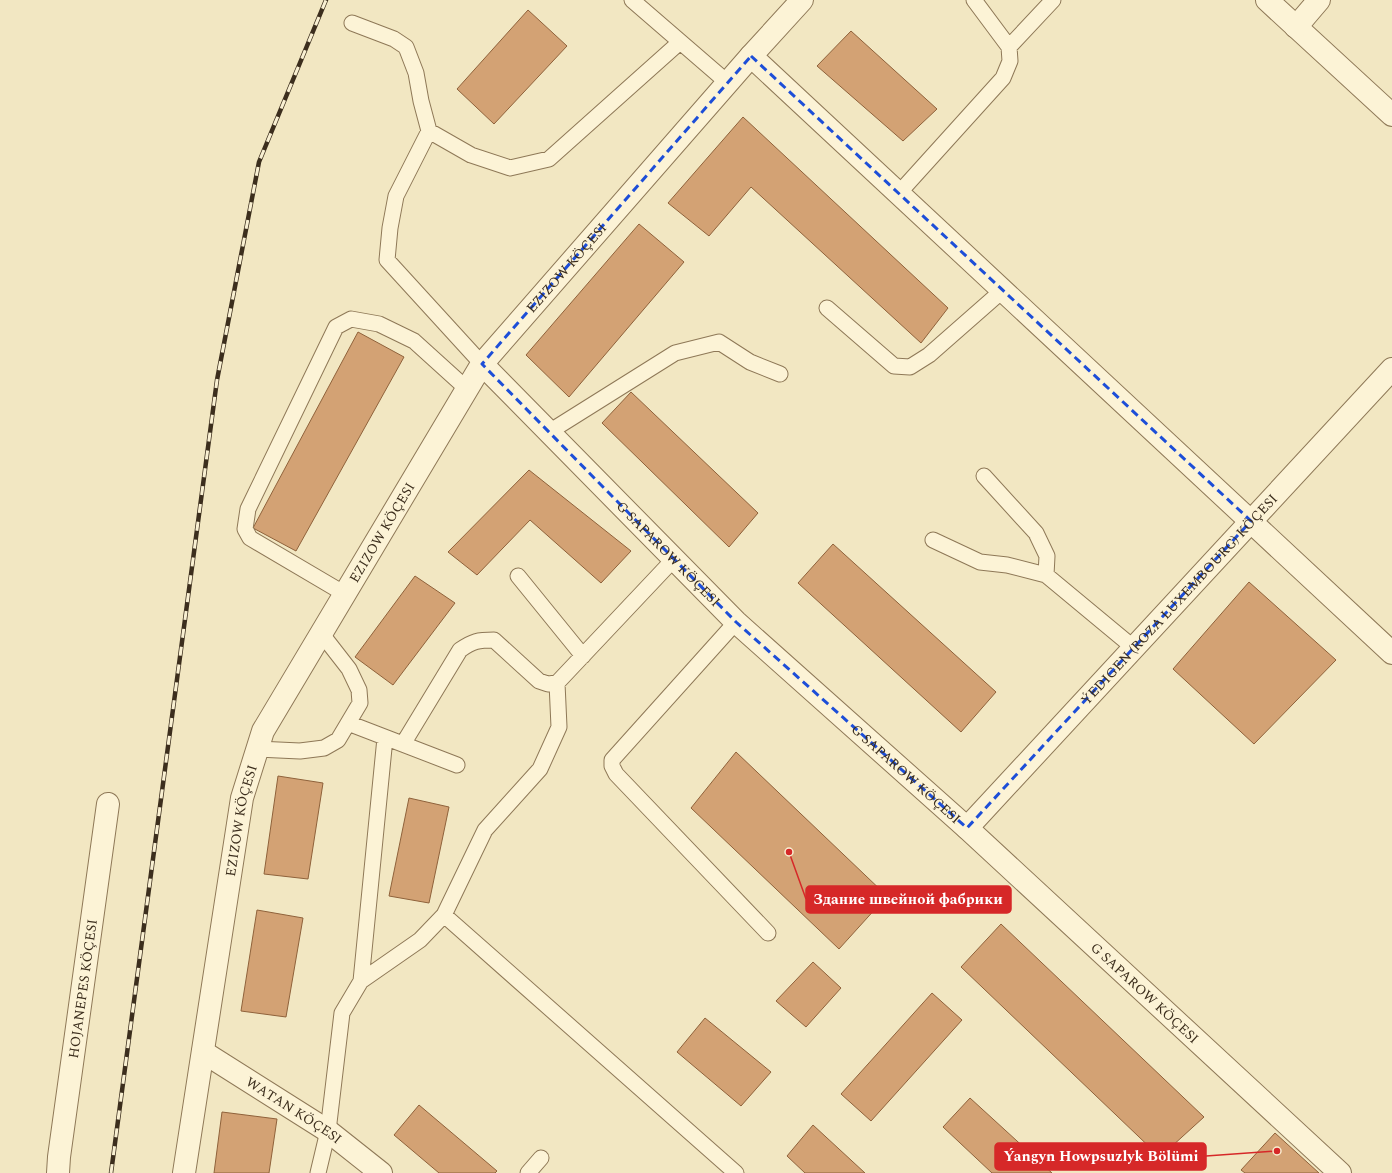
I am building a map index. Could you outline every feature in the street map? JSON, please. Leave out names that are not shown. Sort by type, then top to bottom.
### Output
[{"type":"street","name":"EZIZOW KÖÇESI","points":[[184,1173],[242,798],[263,731],[482,364],[751,56],[802,0]]},
{"type":"street","points":[[1266,0],[1392,115]]},
{"type":"street","points":[[1296,27],[1319,0]]},
{"type":"street","points":[[751,56],[1392,653]]},
{"type":"street","name":"G SAPAROW KÖÇESI","points":[[482,364],[736,622],[967,828],[1340,1173]]},
{"type":"street","name":"ÝEDIGEN (ROZA LUXEMBOURG) KÖÇESI","points":[[967,828],[1392,369]]},
{"type":"street","name":"HOJANEPES KÖÇESI","points":[[58,1173],[108,804]]},
{"type":"street","name":"WATAN KÖÇESI","points":[[203,1052],[328,1131],[382,1173]]},
{"type":"lane","points":[[632,0],[728,83]]},
{"type":"lane","points":[[899,194],[1003,78],[1010,61],[1009,47],[974,0]]},
{"type":"lane","points":[[1009,47],[1053,0]]},
{"type":"lane","points":[[352,23],[394,39],[406,47],[416,73],[421,101],[430,131],[471,155],[510,168],[549,158],[680,42]]},
{"type":"lane","points":[[430,131],[396,196],[390,228],[387,260],[482,364]]},
{"type":"lane","points":[[827,308],[894,366],[910,367],[929,355],[1003,290]]},
{"type":"lane","points":[[345,594],[250,538],[245,529],[248,509],[336,327],[351,319],[379,324],[414,341],[467,389]]},
{"type":"lane","points":[[549,432],[675,353],[719,342],[750,362],[780,374]]},
{"type":"lane","points":[[984,476],[1036,533],[1047,556],[1046,575]]},
{"type":"lane","points":[[933,540],[980,562],[1007,565],[1046,575],[1134,648]]},
{"type":"lane","points":[[318,1173],[328,1131],[342,1013],[361,981],[420,940],[444,915],[485,830],[540,769],[559,727],[557,684],[674,559]]},
{"type":"lane","points":[[518,576],[583,656]]},
{"type":"lane","points":[[736,622],[612,760],[612,766],[616,774],[768,933]]},
{"type":"lane","points":[[257,749],[300,751],[324,748],[338,740],[360,703],[359,690],[349,669],[322,633]]},
{"type":"lane","points":[[403,744],[460,650],[471,642],[480,640],[494,640],[539,681],[548,684],[557,684]]},
{"type":"lane","points":[[348,723],[457,765]]},
{"type":"lane","points":[[361,981],[385,738]]},
{"type":"lane","points":[[444,915],[736,1173]]},
{"type":"lane","points":[[528,1173],[541,1158]]},
{"type":"highlighted area","points":[[751,56],[1251,521],[967,828],[736,622],[482,364]]},
{"type":"building","points":[[528,10],[567,46],[494,124],[457,89]]},
{"type":"building","points":[[851,31],[937,109],[903,141],[817,66]]},
{"type":"building","points":[[743,117],[948,308],[921,343],[751,187],[709,236],[668,203]]},
{"type":"building","points":[[639,224],[684,262],[569,397],[526,355]]},
{"type":"building","points":[[358,332],[404,357],[296,551],[253,528]]},
{"type":"building","points":[[631,392],[758,513],[729,547],[602,423]]},
{"type":"building","points":[[529,470],[631,551],[601,583],[530,520],[477,575],[448,552]]},
{"type":"building","points":[[833,544],[996,692],[961,732],[798,583]]},
{"type":"building","points":[[415,576],[455,603],[393,685],[355,657]]},
{"type":"building","points":[[1249,582],[1336,660],[1254,744],[1173,669]]},
{"type":"building","points":[[736,752],[887,896],[839,949],[691,808]]},
{"type":"building","points":[[278,776],[323,783],[308,879],[264,874]]},
{"type":"building","points":[[409,798],[449,807],[429,903],[389,896]]},
{"type":"building","points":[[257,910],[303,918],[286,1017],[241,1011]]},
{"type":"building","points":[[1001,924],[1204,1117],[1160,1157],[961,967]]},
{"type":"building","points":[[813,962],[841,988],[806,1027],[776,1001]]},
{"type":"building","points":[[932,993],[962,1020],[871,1121],[841,1094]]},
{"type":"building","points":[[705,1018],[771,1072],[741,1106],[677,1052]]},
{"type":"building","points":[[970,1098],[1052,1173],[992,1173],[943,1127]]},
{"type":"building","points":[[419,1105],[497,1171],[495,1173],[439,1173],[394,1135]]},
{"type":"building","points":[[222,1112],[277,1119],[269,1173],[214,1173]]},
{"type":"building","points":[[813,1125],[865,1173],[805,1173],[787,1156]]},
{"type":"building","points":[[1275,1133],[1319,1173],[1245,1173],[1241,1170]]},
{"type":"railway","points":[[111,1173],[217,380],[259,162],[326,0]]},
{"type":"place","name":"Здание швейной фабрики","points":[[789,852]]},
{"type":"place","name":"Ýangyn Howpsuzlyk Bölümi","points":[[1277,1151]]}]
